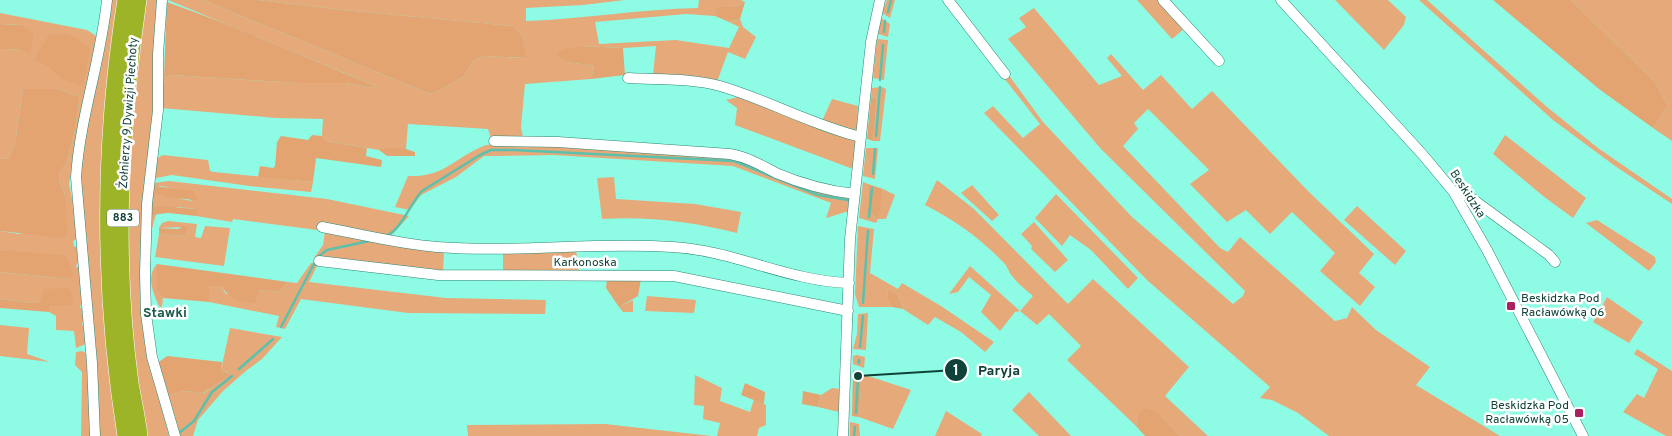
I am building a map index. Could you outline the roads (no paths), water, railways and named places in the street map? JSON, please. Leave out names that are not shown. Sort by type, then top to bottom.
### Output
[{"type":"highway","name":"Żołnierzy 9 Dywizji Piechoty","points":[[125,0],[112,118],[108,230],[112,323],[125,436]]},
{"type":"highway","name":"Żołnierzy 9 Dywizji Piechoty","points":[[139,0],[130,70],[124,162],[123,257],[128,348],[140,436]]},
{"type":"street","points":[[95,436],[92,364],[76,177],[79,146],[99,52],[107,0]]},
{"type":"street","points":[[162,0],[158,54],[158,110],[146,204],[146,314],[152,357],[175,436]]},
{"type":"street","points":[[843,436],[849,283],[855,194],[872,37],[880,0]]},
{"type":"street","points":[[948,0],[1005,74]]},
{"type":"street","points":[[1163,0],[1219,61]]},
{"type":"street","name":"Beskidzka","points":[[1281,0],[1423,155],[1456,195],[1583,436]]},
{"type":"street","points":[[628,78],[719,86],[797,116],[861,137]]},
{"type":"street","points":[[494,141],[558,142],[730,154],[748,158],[808,185],[833,192],[855,194]]},
{"type":"street","points":[[1456,195],[1467,195],[1549,255],[1555,262]]},
{"type":"street","name":"Karkonoska","points":[[322,227],[438,247],[672,246],[733,256],[799,278],[849,283]]},
{"type":"street","name":"Karkonoska","points":[[319,261],[438,275],[674,276],[848,311]]},
{"type":"waterway","points":[[888,12],[891,0]]},
{"type":"waterway","points":[[884,32],[885,21]]},
{"type":"waterway","points":[[880,80],[883,45]]},
{"type":"waterway","points":[[876,136],[880,87]]},
{"type":"waterway","points":[[873,174],[875,149]]},
{"type":"waterway","points":[[386,236],[401,223],[422,191],[491,150],[734,161],[818,195],[848,200]]},
{"type":"waterway","points":[[869,217],[872,188]]},
{"type":"waterway","points":[[863,303],[868,231]]},
{"type":"waterway","points":[[318,257],[327,250],[369,241]]},
{"type":"waterway","points":[[281,327],[315,262]]},
{"type":"waterway","points":[[860,347],[863,316]]},
{"type":"waterway","points":[[239,369],[273,339]]},
{"type":"waterway","points":[[179,433],[194,421],[212,392],[232,376]]},
{"type":"waterway","points":[[856,413],[858,376]]},
{"type":"waterway","points":[[854,436],[855,427]]},
{"type":"place","name":"Beskidzka Pod Racławówką 06","points":[[1511,306]]},
{"type":"place","name":"Paryja","points":[[858,376]]},
{"type":"place","name":"Beskidzka Pod Racławówką 05","points":[[1579,413]]},
{"type":"district","name":"Stawki","points":[[165,313]]}]
